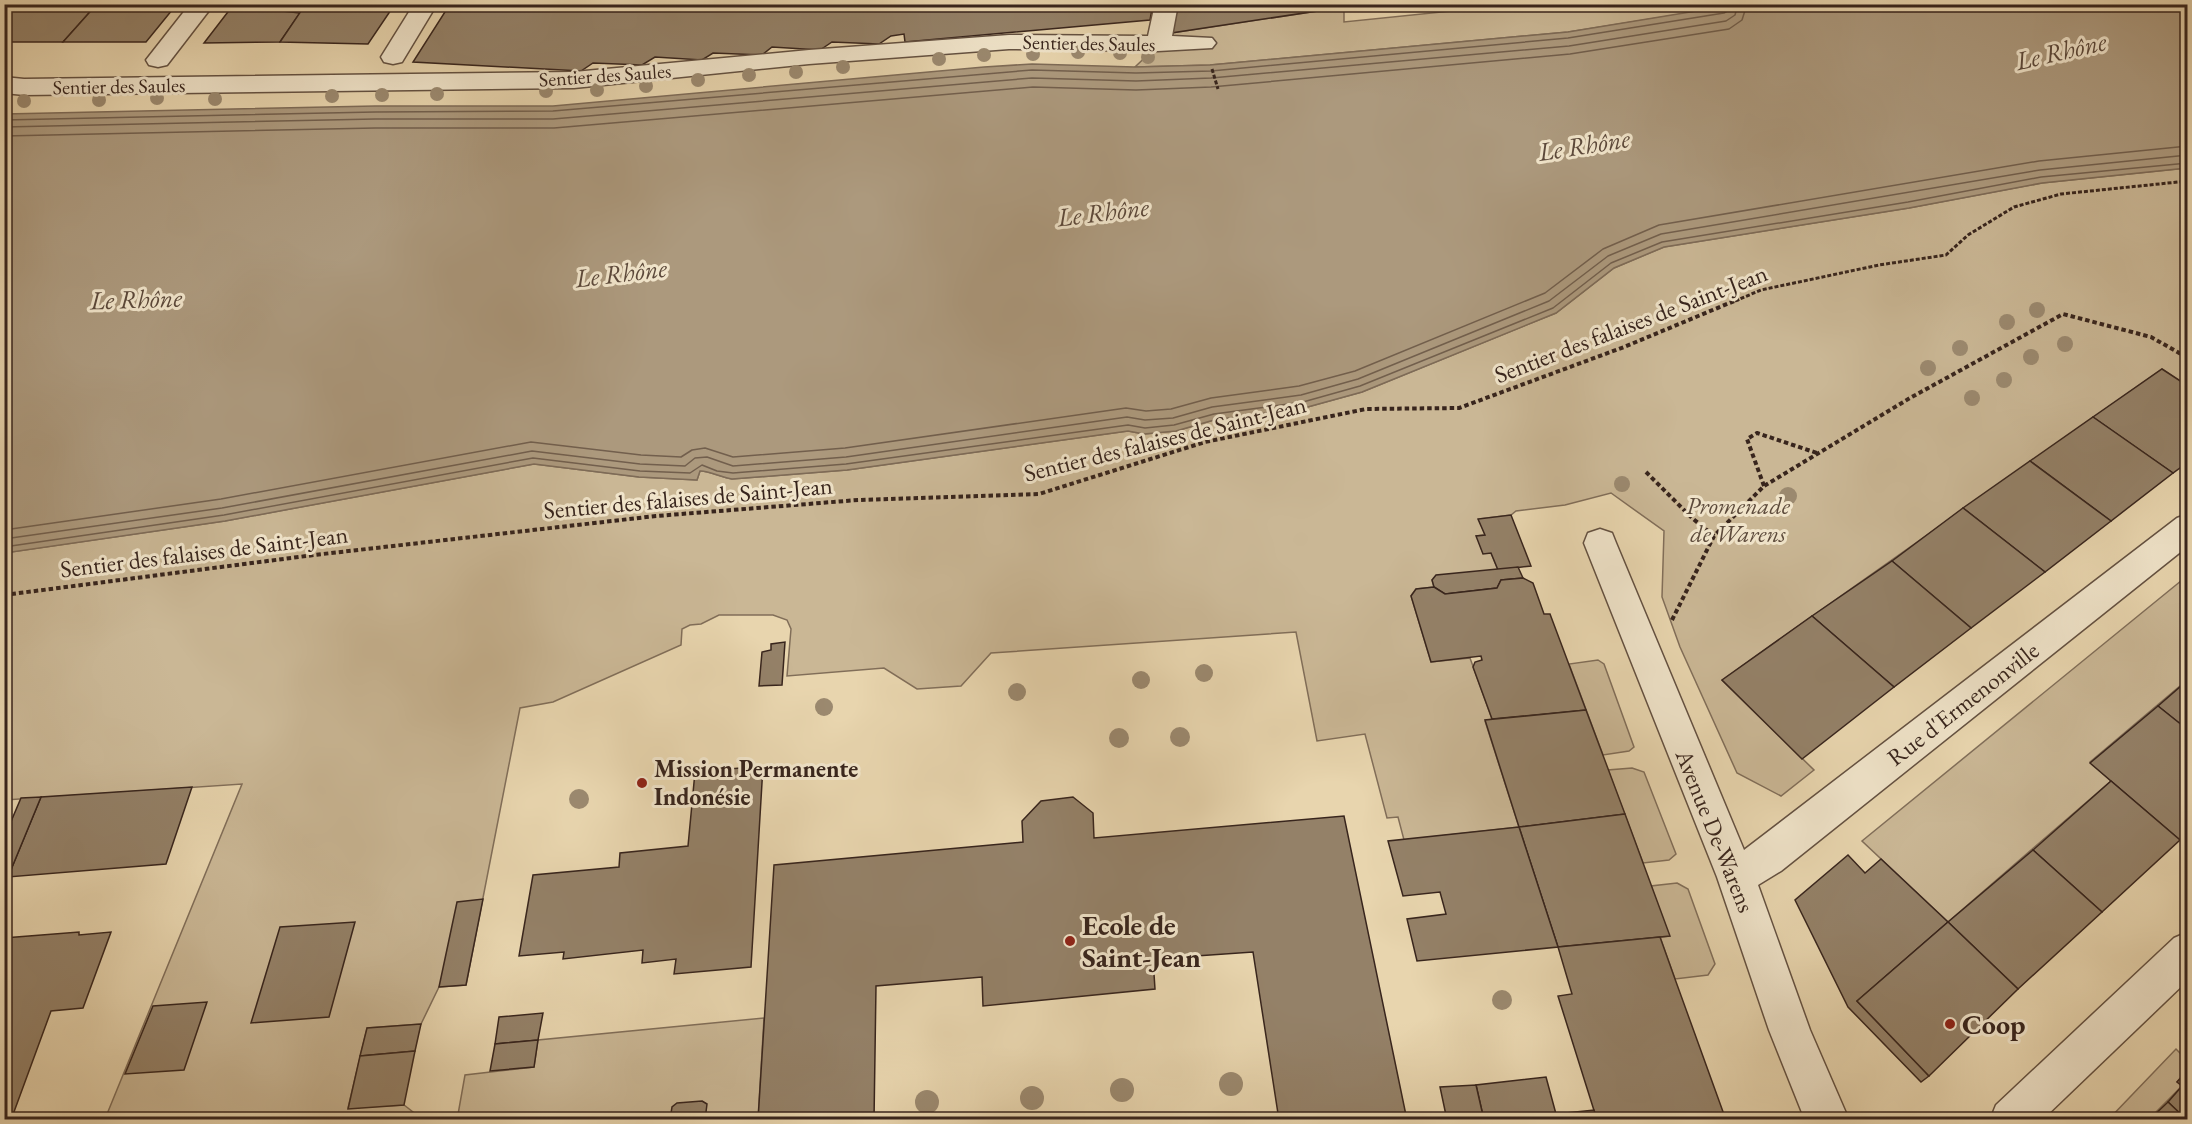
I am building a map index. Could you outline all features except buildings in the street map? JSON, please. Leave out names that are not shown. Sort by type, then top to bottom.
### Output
[{"type":"street","points":[[158,60],[203,4]]},
{"type":"street","points":[[393,57],[426,4]]},
{"type":"street","points":[[1158,44],[1167,4]]},
{"type":"street","name":"Sentier des Saules","points":[[4,85],[24,87],[574,80],[809,57],[1009,42],[1096,41],[1158,44],[1207,54]]},
{"type":"street","name":"Rue d'Ermenonville","points":[[1736,878],[1767,858],[2187,527]]},
{"type":"street","name":"Avenue De-Warens","points":[[1600,543],[1625,611],[1736,878],[1783,1012],[1828,1119]]},
{"type":"street","points":[[2011,1119],[2187,952]]},
{"type":"path","points":[[1207,54],[1218,89]]},
{"type":"path","name":"Sentier des falaises de Saint-Jean","points":[[4,596],[314,555],[656,516],[858,500],[1039,494],[1205,442],[1366,409],[1459,408],[1624,347],[1761,290],[1880,265],[1946,255],[1968,235],[2014,207],[2061,194],[2187,182]]},
{"type":"path","points":[[1671,625],[1714,536],[1764,486],[1910,398],[2063,314],[2151,337],[2187,358]]},
{"type":"path","points":[[2181,354],[2187,349]]},
{"type":"path","points":[[1764,486],[1748,439],[1757,433],[1818,453]]},
{"type":"path","points":[[1646,472],[1692,518],[1714,536]]},
{"type":"green space","points":[[1520,4],[1739,5],[1568,32],[1210,65],[1135,67],[1171,33],[1344,7],[1344,22]]},
{"type":"green space","name":"Promenade de Warens","points":[[2187,168],[2187,386],[2162,369],[1722,680],[1814,770],[1781,796],[1737,773],[1680,647],[1662,597],[1664,531],[1611,493],[1565,505],[1516,511],[1511,515],[1479,519],[1485,535],[1477,536],[1483,553],[1491,553],[1498,570],[1432,580],[1434,587],[1416,589],[1411,596],[1431,662],[1470,658],[1492,719],[1485,721],[1519,827],[1404,840],[1398,817],[1387,818],[1365,734],[1317,741],[1296,632],[991,653],[961,686],[917,689],[884,668],[787,676],[791,629],[787,620],[773,615],[719,615],[701,624],[690,625],[682,629],[681,645],[553,702],[520,708],[466,985],[439,987],[421,1024],[367,1028],[348,1108],[404,1105],[422,1119],[105,1119],[242,784],[5,800],[4,553],[225,521],[534,464],[639,477],[697,480],[700,471],[703,471],[732,479],[847,470],[1128,431],[1144,434],[1176,431],[1214,420],[1304,408],[1362,392],[1556,313],[1614,268],[1664,247],[1909,208],[2042,183]]},
{"type":"green space","points":[[2187,576],[2187,680],[2090,762],[2111,781],[1948,922],[1862,841]]},
{"type":"green space","points":[[1598,660],[1604,664],[1634,747],[1629,751],[1603,755],[1569,664]]},
{"type":"green space","points":[[1632,768],[1644,772],[1676,854],[1669,860],[1643,863],[1608,770]]},
{"type":"green space","points":[[1677,883],[1688,889],[1715,964],[1708,975],[1675,979],[1660,937],[1669,936],[1651,886]]},
{"type":"green space","points":[[764,1018],[758,1119],[457,1120],[465,1075],[534,1067],[538,1040]]},
{"type":"green space","points":[[2176,1049],[2187,1060],[2187,1070],[2177,1082],[2182,1086],[2149,1119],[2108,1120]]},
{"type":"water","name":"Le Rhône","points":[[1739,4],[2187,5],[2187,168],[2042,183],[1909,208],[1664,247],[1614,268],[1556,313],[1362,392],[1304,408],[1214,420],[1176,431],[1144,434],[1128,431],[847,470],[732,479],[703,471],[700,471],[697,480],[639,477],[534,464],[225,521],[5,553],[5,114],[375,106],[553,106],[1032,64],[1135,67],[1210,65],[1568,32]]},
{"type":"place","name":"Mission Permanente Indonésie","points":[[642,783]]},
{"type":"place","name":"Ecole de Saint-Jean","points":[[1070,941]]},
{"type":"place","name":"Coop","points":[[1950,1024]]}]
